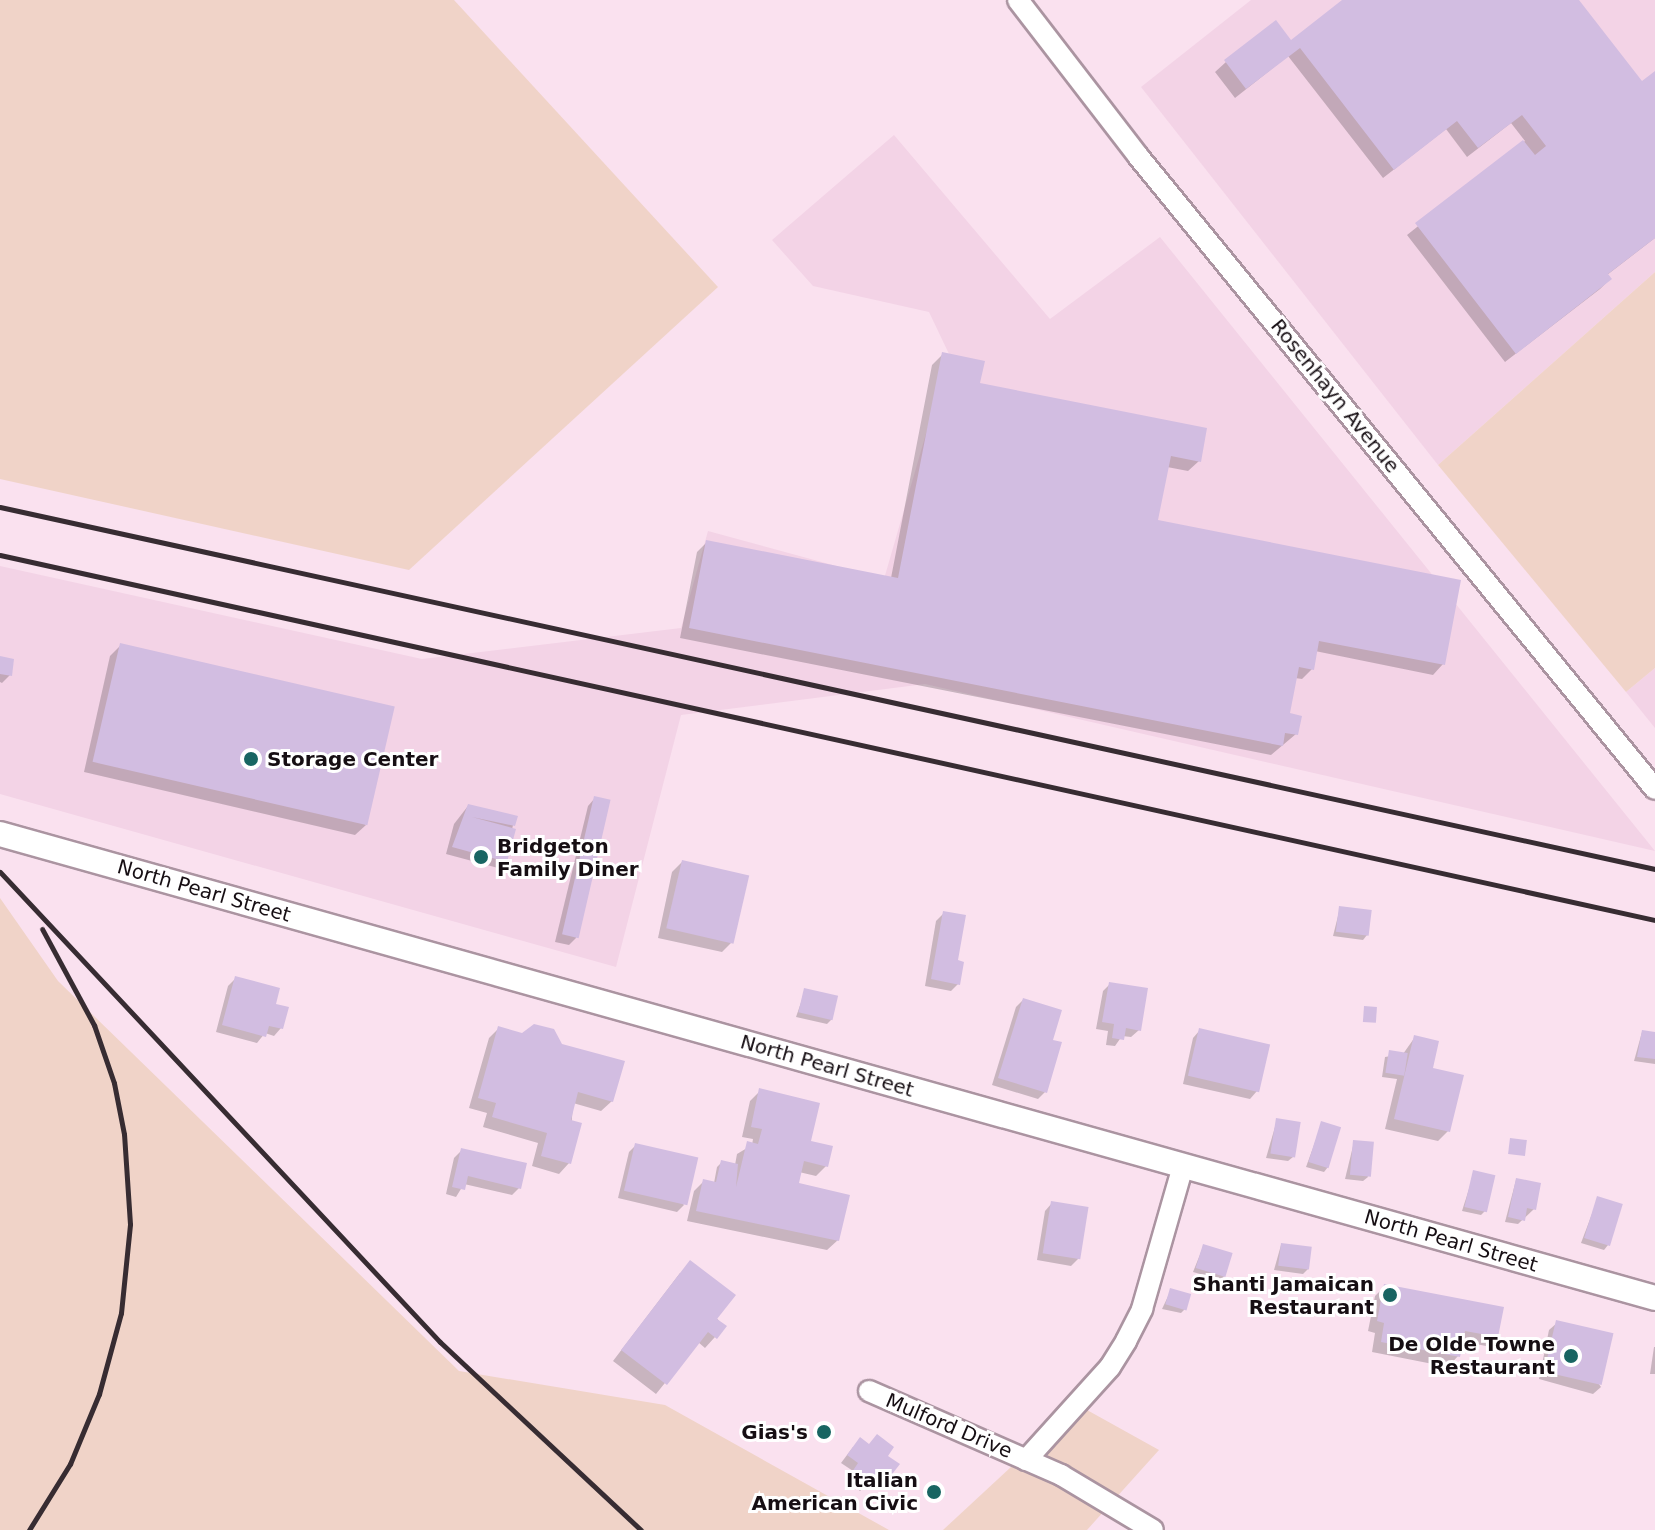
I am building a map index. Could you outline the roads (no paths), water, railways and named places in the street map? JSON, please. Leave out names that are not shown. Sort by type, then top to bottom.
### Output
[{"type":"main road","name":"North Pearl Street","points":[[0,834],[1655,1298]]},
{"type":"street","name":"Rosenhayn Avenue","points":[[1018,0],[1138,156],[1655,789]]},
{"type":"street","name":"Mulford Drive","points":[[869,1391],[1026,1460],[1110,1367],[1126,1341],[1142,1309],[1183,1166]]},
{"type":"street","points":[[1026,1460],[1109,1500],[1153,1530]]},
{"type":"railway","points":[[0,507],[1655,869]]},
{"type":"railway","points":[[0,555],[1655,920]]},
{"type":"railway","points":[[0,872],[440,1342],[641,1530]]},
{"type":"railway","points":[[29,1530],[70,1464],[99,1394],[121,1313],[130,1224],[124,1134],[114,1083],[94,1025],[42,929]]},
{"type":"place","name":"Storage Center","points":[[251,759]]},
{"type":"place","name":"Bridgeton Family Diner","points":[[481,857]]},
{"type":"place","name":"Shanti Jamaican Restaurant","points":[[1390,1295]]},
{"type":"place","name":"De Olde Towne Restaurant","points":[[1571,1356]]},
{"type":"place","name":"Gias's","points":[[824,1432]]},
{"type":"place","name":"Italian American Civic","points":[[934,1492]]}]
